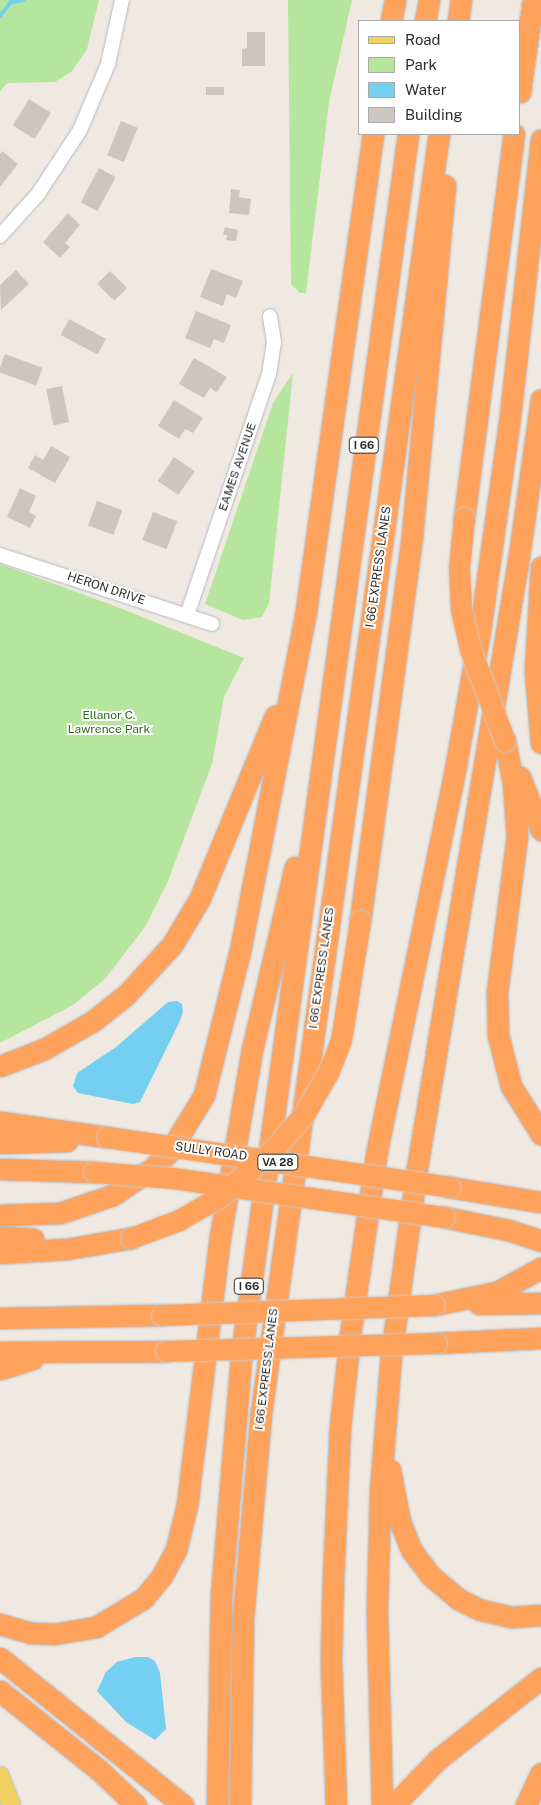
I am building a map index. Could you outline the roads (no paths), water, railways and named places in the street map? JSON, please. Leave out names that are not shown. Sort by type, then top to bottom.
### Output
[{"type":"highway","points":[[391,20],[395,0]]},
{"type":"highway","points":[[426,20],[429,0]]},
{"type":"highway","points":[[443,20],[446,0]]},
{"type":"highway","points":[[459,20],[462,0]]},
{"type":"highway","points":[[521,85],[533,0]]},
{"type":"highway","points":[[0,1215],[60,1213],[113,1195],[153,1168],[170,1151],[194,1115],[212,1069],[240,951],[310,586],[373,135]]},
{"type":"highway","name":"I 66","points":[[217,1805],[221,1596],[231,1452],[252,1270],[319,770],[408,135]]},
{"type":"highway","points":[[346,801],[353,658],[426,135]]},
{"type":"highway","name":"I 66 EXPRESS LANES","points":[[240,1805],[243,1618],[254,1473],[439,135]]},
{"type":"highway","points":[[0,1252],[66,1249],[131,1238],[178,1220],[219,1197],[273,1150],[305,1113],[329,1071],[342,1040],[412,535],[450,135]]},
{"type":"highway","points":[[514,135],[459,567],[461,610],[470,649],[505,740],[522,799],[541,830]]},
{"type":"highway","points":[[336,1805],[332,1702],[337,1472],[357,1282],[379,1141],[454,774],[480,630],[510,416],[541,140]]},
{"type":"highway","points":[[382,1805],[376,1617],[386,1418],[416,1174],[517,565],[541,400]]},
{"type":"highway","points":[[541,567],[535,671],[541,743]]},
{"type":"highway","points":[[0,1066],[44,1048],[110,1008],[157,964],[186,924],[230,831],[275,716],[300,612],[310,586]]},
{"type":"highway","points":[[0,1624],[32,1633],[54,1634],[96,1627],[144,1598],[162,1576],[176,1550],[187,1505],[220,1237],[252,1050],[319,770]]},
{"type":"highway","points":[[522,799],[497,992],[498,1035],[511,1086],[541,1134]]},
{"type":"highway","name":"SULLY ROAD","points":[[0,1122],[541,1202]]},
{"type":"highway","points":[[0,1144],[107,1137]]},
{"type":"highway","points":[[0,1169],[94,1172],[173,1178],[444,1217],[532,1238]]},
{"type":"highway","points":[[0,1237],[74,1241],[131,1238]]},
{"type":"highway","points":[[434,1305],[497,1292],[541,1268]]},
{"type":"highway","points":[[0,1318],[162,1315],[541,1302]]},
{"type":"highway","points":[[0,1352],[166,1351],[541,1338]]},
{"type":"highway","points":[[491,1340],[541,1345]]},
{"type":"highway","points":[[0,1369],[68,1353]]},
{"type":"highway","points":[[386,1418],[388,1456],[400,1522],[412,1550],[431,1576],[458,1599],[481,1610],[512,1616],[541,1615]]},
{"type":"highway","points":[[0,1658],[182,1804]]},
{"type":"highway","points":[[394,1805],[414,1782],[541,1678]]},
{"type":"highway","points":[[0,1691],[106,1775],[136,1805]]},
{"type":"highway","points":[[332,1702],[346,1805]]},
{"type":"highway","points":[[526,1805],[541,1774]]},
{"type":"main road","points":[[0,1776],[10,1805]]},
{"type":"street","points":[[0,236],[38,194],[80,130],[108,64],[122,0]]},
{"type":"street","name":"EAMES AVENUE","points":[[187,615],[269,374],[274,342],[270,316]]},
{"type":"street","name":"HERON DRIVE","points":[[0,555],[212,624]]},
{"type":"water","points":[[177,1001],[182,1004],[183,1012],[179,1023],[140,1102],[133,1104],[78,1093],[73,1086],[77,1073],[116,1047],[168,1002]]},
{"type":"water","points":[[135,1657],[148,1657],[155,1661],[160,1673],[166,1729],[155,1740],[126,1722],[97,1691],[106,1672],[117,1662]]},
{"type":"waterway","points":[[0,16],[11,2],[24,0]]},
{"type":"park label","name":"Ellanor C. Lawrence Park","points":[[109,723]]}]
